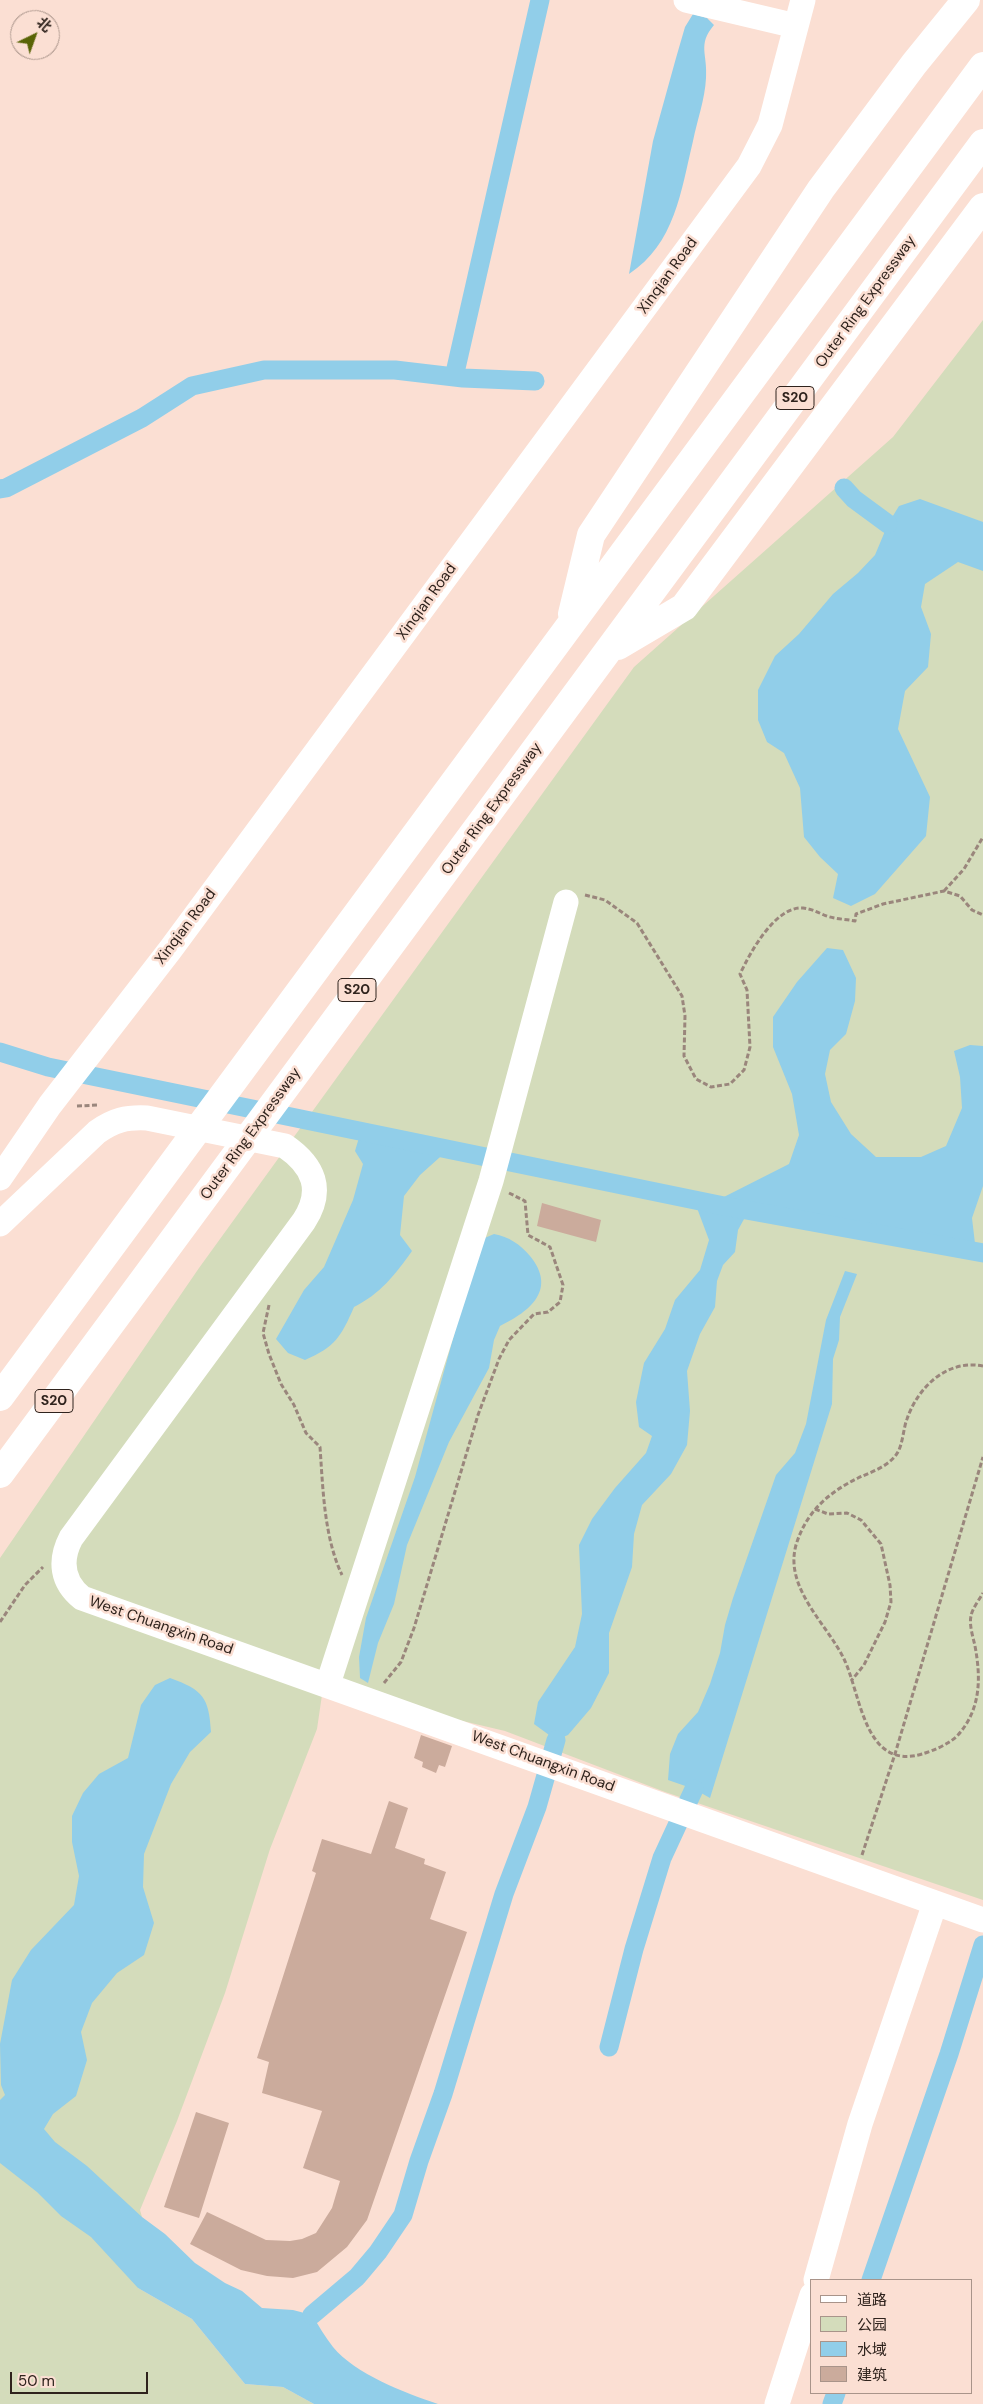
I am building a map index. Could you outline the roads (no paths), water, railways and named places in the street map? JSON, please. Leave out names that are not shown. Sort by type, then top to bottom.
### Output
[{"type":"highway","points":[[570,625],[592,535],[821,189],[876,114],[966,0]]},
{"type":"highway","points":[[0,1397],[983,66]]},
{"type":"highway","name":"Outer Ring Expressway","points":[[0,1474],[983,143]]},
{"type":"highway","points":[[607,653],[684,607],[983,208]]},
{"type":"street","points":[[686,0],[796,26]]},
{"type":"street","name":"Xinqian Road","points":[[0,1178],[50,1105],[176,942],[749,166],[770,125],[803,0]]},
{"type":"street","points":[[328,1684],[490,1185],[566,902]]},
{"type":"street","name":"West Chuangxin Road","points":[[0,1224],[97,1132],[113,1121],[131,1117],[147,1118],[285,1146],[299,1156],[308,1168],[314,1182],[315,1198],[304,1221],[78,1526],[67,1546],[63,1564],[65,1578],[72,1590],[82,1598],[328,1684],[974,1917]]},
{"type":"street","points":[[816,2279],[860,2124],[935,1904]]},
{"type":"street","points":[[777,2404],[810,2300]]},
{"type":"water","points":[[693,14],[707,18],[714,25],[706,38],[703,102],[680,197],[674,215],[657,248],[629,274],[653,141],[685,27]]},
{"type":"water","points":[[920,499],[983,522],[983,571],[958,562],[925,584],[921,607],[931,634],[928,667],[905,691],[898,729],[930,797],[926,836],[875,894],[851,906],[833,898],[838,874],[820,857],[804,837],[800,788],[784,753],[767,742],[758,720],[758,690],[775,656],[799,634],[833,594],[858,573],[875,555],[888,524],[899,506]]},
{"type":"water","points":[[827,948],[843,950],[856,978],[855,1001],[846,1034],[830,1050],[825,1074],[831,1102],[851,1134],[876,1157],[921,1157],[946,1146],[962,1108],[960,1077],[954,1051],[970,1045],[983,1046],[983,1186],[972,1218],[976,1252],[749,1210],[738,1230],[735,1252],[723,1265],[717,1281],[715,1307],[700,1334],[687,1371],[690,1411],[687,1445],[671,1474],[642,1505],[634,1534],[632,1567],[609,1633],[609,1673],[591,1708],[568,1735],[556,1740],[534,1724],[538,1702],[575,1647],[582,1614],[579,1545],[592,1519],[615,1488],[646,1453],[652,1436],[639,1427],[636,1402],[644,1363],[665,1329],[675,1300],[700,1270],[709,1240],[694,1200],[712,1203],[789,1164],[799,1135],[792,1094],[773,1047],[773,1017],[797,982]]},
{"type":"water","points":[[361,1131],[449,1149],[420,1175],[404,1196],[400,1235],[412,1251],[379,1290],[354,1307],[341,1334],[336,1340],[305,1360],[288,1353],[276,1339],[304,1290],[324,1267],[353,1200],[363,1164],[355,1151]]},
{"type":"water","points":[[494,1234],[514,1242],[530,1256],[538,1268],[541,1289],[537,1298],[530,1306],[500,1326],[494,1340],[489,1368],[449,1442],[407,1545],[394,1604],[378,1643],[368,1683],[360,1678],[359,1657],[366,1618],[415,1477],[480,1240]]},
{"type":"water","points":[[845,1271],[857,1274],[840,1317],[839,1340],[833,1359],[832,1404],[710,1798],[694,1789],[668,1780],[670,1754],[678,1734],[698,1712],[710,1684],[720,1653],[725,1625],[733,1598],[776,1475],[795,1453],[806,1424],[826,1320]]},
{"type":"water","points":[[170,1678],[190,1687],[202,1696],[208,1710],[211,1732],[190,1752],[171,1784],[144,1854],[143,1887],[154,1923],[144,1955],[117,1973],[92,2003],[81,2032],[87,2060],[76,2096],[53,2114],[44,2129],[55,2142],[87,2166],[142,2217],[165,2234],[195,2263],[225,2283],[242,2291],[262,2308],[293,2310],[312,2315],[333,2347],[354,2366],[381,2382],[438,2404],[314,2404],[283,2387],[245,2384],[192,2319],[138,2288],[91,2237],[61,2216],[37,2192],[0,2163],[0,2100],[5,2095],[1,2085],[0,2044],[12,1980],[31,1950],[74,1905],[79,1876],[72,1842],[72,1816],[83,1793],[99,1774],[128,1758],[141,1705],[155,1685]]},
{"type":"waterway","points":[[454,377],[540,0]]},
{"type":"waterway","points":[[0,489],[6,488],[142,418],[192,386],[264,370],[395,370],[463,378],[535,381]]},
{"type":"waterway","points":[[844,488],[854,499],[888,524]]},
{"type":"waterway","points":[[0,1052],[48,1067],[724,1206],[983,1253]]},
{"type":"waterway","points":[[312,2315],[357,2277],[378,2252],[403,2215],[419,2161],[443,2094],[504,1894],[537,1807],[556,1740]]},
{"type":"waterway","points":[[609,2047],[634,1949],[662,1858],[694,1789]]},
{"type":"waterway","points":[[871,2279],[949,2054],[983,1945]]},
{"type":"waterway","points":[[832,2404],[836,2394]]}]
